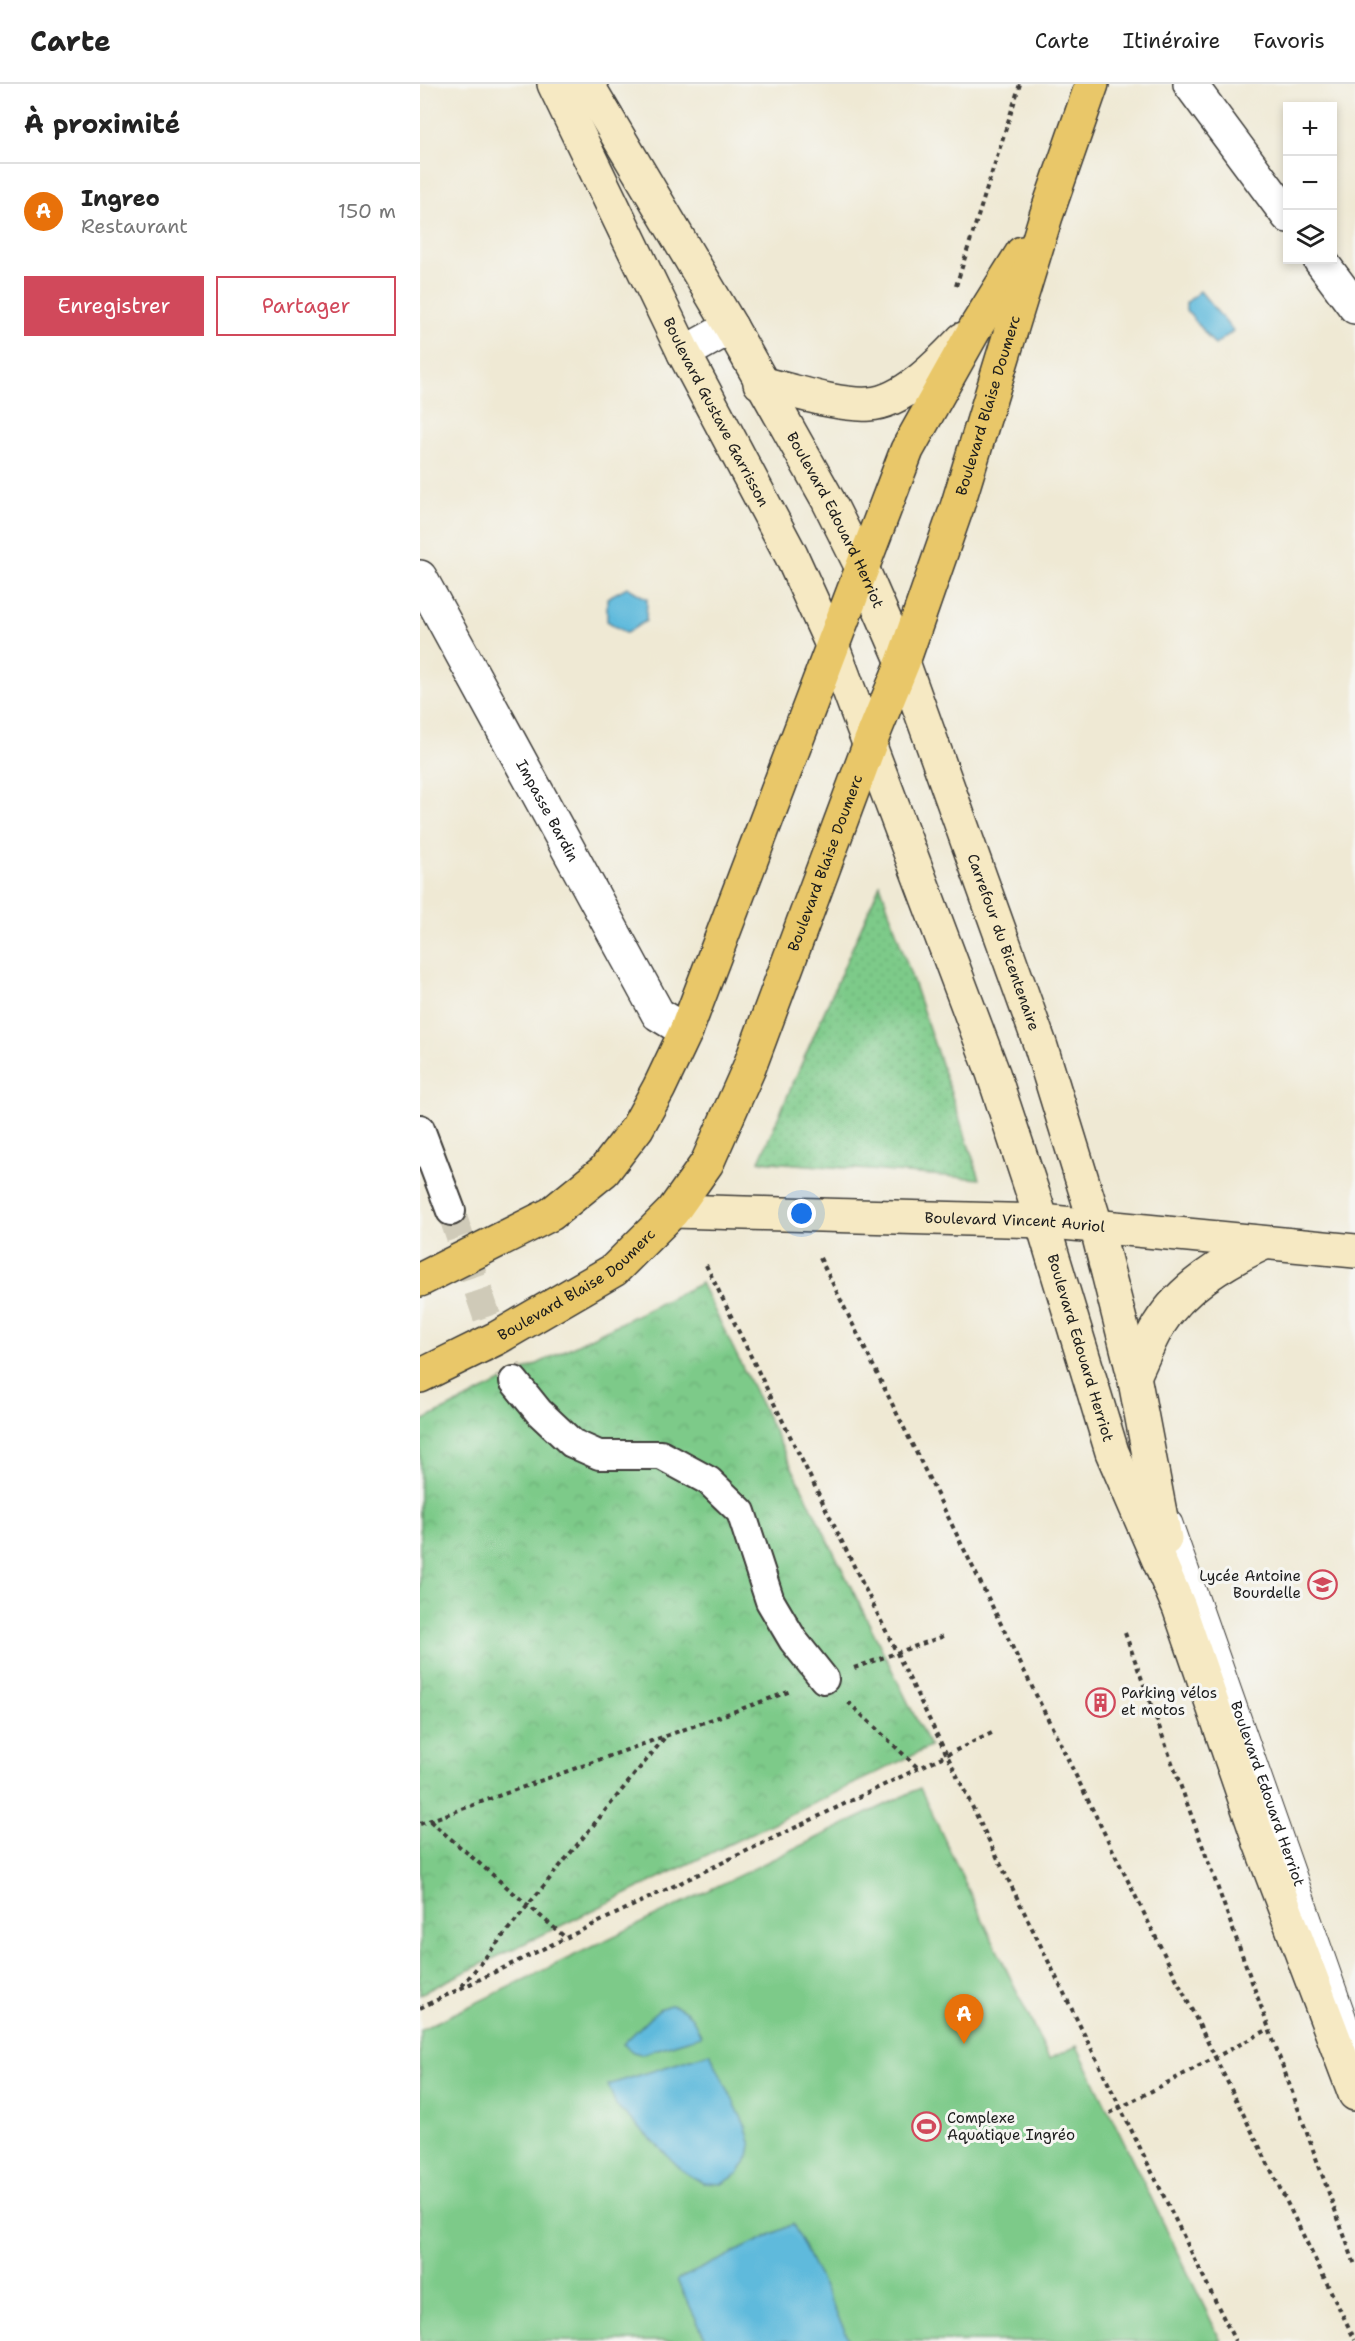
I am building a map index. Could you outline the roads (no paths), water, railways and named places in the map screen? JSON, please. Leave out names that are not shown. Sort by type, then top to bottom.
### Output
[{"type":"main road","name":"Boulevard Gustave Garrisson","points":[[554,84],[684,353],[791,555],[832,645],[870,743]]},
{"type":"main road","points":[[587,84],[731,327],[760,383],[834,399],[870,404],[897,394],[932,371],[977,325]]},
{"type":"main road","name":"Boulevard Blaise Doumerc","points":[[420,1376],[497,1338],[614,1270],[673,1211],[707,1163],[748,1068],[870,743],[903,662],[957,507],[1046,216],[1092,84]]},
{"type":"main road","name":"Boulevard Blaise Doumerc","points":[[420,1280],[551,1214],[604,1171],[637,1128],[686,1031],[907,450],[977,325],[1046,216]]},
{"type":"main road","name":"Boulevard Edouard Herriot","points":[[760,383],[828,500],[862,568],[903,662]]},
{"type":"main road","name":"Carrefour du Bicentenaire","points":[[903,662],[1041,1047],[1096,1225]]},
{"type":"main road","points":[[870,743],[993,1073],[1042,1221]]},
{"type":"main road","name":"Boulevard Vincent Auriol","points":[[673,1211],[1042,1221],[1355,1251]]},
{"type":"main road","name":"Boulevard Edouard Herriot","points":[[1042,1221],[1112,1452],[1179,1607],[1260,1843],[1353,2068]]},
{"type":"main road","name":"Boulevard Edouard Herriot","points":[[1096,1225],[1134,1376],[1144,1442],[1179,1607]]},
{"type":"main road","points":[[1134,1376],[1158,1325],[1192,1286],[1231,1259],[1264,1243]]},
{"type":"street","points":[[1190,84],[1283,211]]},
{"type":"street","points":[[1323,264],[1355,307]]},
{"type":"street","points":[[684,353],[731,327]]},
{"type":"street","name":"Impasse Bardin","points":[[420,577],[658,1014],[686,1031]]},
{"type":"street","points":[[420,1129],[451,1211]]},
{"type":"street","points":[[514,1381],[539,1412],[572,1443],[599,1455],[660,1455],[710,1481],[741,1512],[770,1601],[793,1640],[824,1679]]},
{"type":"lane","name":"Boulevard Edouard Herriot","points":[[1144,1442],[1353,2068]]},
{"type":"water","points":[[1200,291],[1233,331],[1215,345],[1186,310],[1186,303]]},
{"type":"water","points":[[627,587],[647,599],[646,621],[626,633],[607,621],[607,598]]},
{"type":"water","points":[[670,2005],[687,2012],[701,2036],[641,2054],[633,2052],[623,2044],[659,2009]]},
{"type":"water","points":[[710,2053],[746,2127],[751,2146],[749,2156],[738,2174],[722,2184],[703,2183],[683,2171],[616,2105],[608,2085]]},
{"type":"water","points":[[793,2224],[850,2341],[707,2341],[677,2280]]},
{"type":"tunnel","points":[[451,1211],[499,1352],[514,1381]]},
{"type":"place","name":"Lycée Antoine Bourdelle","points":[[1322,1585]]},
{"type":"place","name":"Parking vélos et motos","points":[[1100,1702]]},
{"type":"place","name":"Ingreo","points":[[964,2044]]},
{"type":"place","name":"Complexe Aquatique Ingréo","points":[[926,2127]]}]
